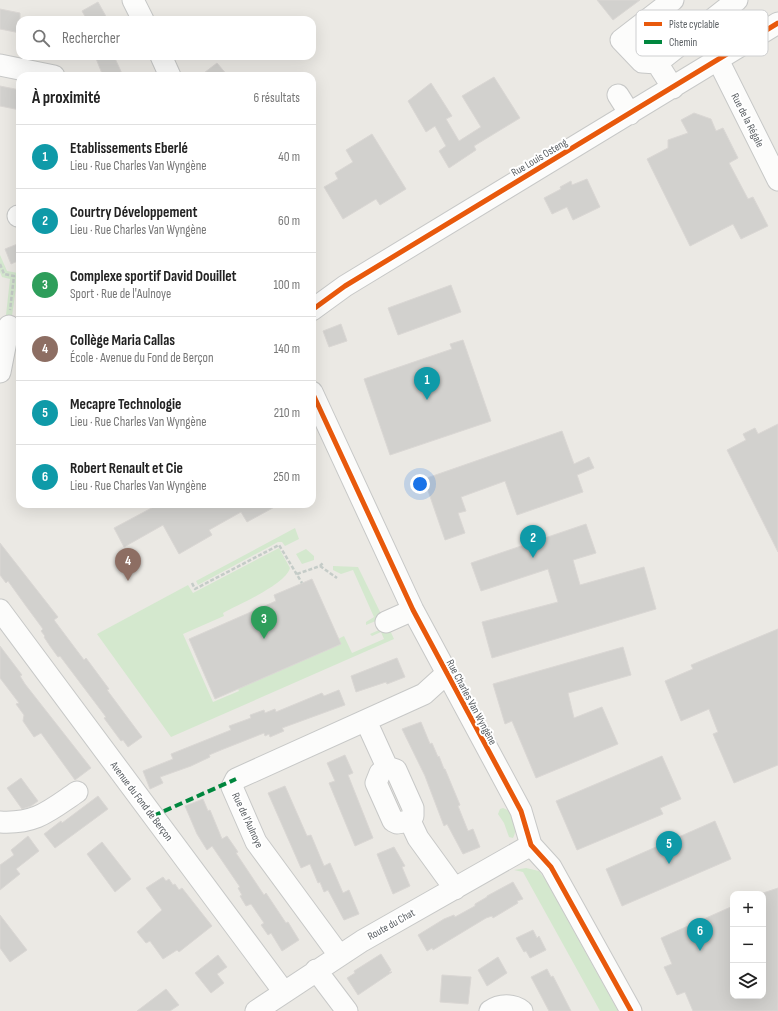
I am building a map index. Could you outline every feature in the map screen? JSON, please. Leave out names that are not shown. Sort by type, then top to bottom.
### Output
[{"type":"street","points":[[133,0],[141,16]]},
{"type":"street","points":[[660,10],[673,0]]},
{"type":"street","points":[[724,10],[737,0]]},
{"type":"street","name":"Rue Louis Osteng","points":[[768,29],[778,23]]},
{"type":"street","points":[[636,28],[620,40],[642,62],[658,63],[667,56]]},
{"type":"street","name":"Rue Louis Osteng","points":[[316,307],[345,286],[724,56]]},
{"type":"street","points":[[163,60],[168,72]]},
{"type":"street","name":"Rue de la Régale","points":[[718,60],[778,180]]},
{"type":"street","points":[[658,63],[673,88]]},
{"type":"street","points":[[0,65],[34,72]]},
{"type":"street","points":[[618,95],[630,114]]},
{"type":"street","name":"Rue Louis Osteng","points":[[316,296],[345,286]]},
{"type":"street","points":[[0,372],[10,326]]},
{"type":"street","name":"Rue Charles Van Wyngène","points":[[316,401],[413,610],[446,674],[521,811],[531,845],[551,867],[631,1011]]},
{"type":"street","name":"Avenue du Fond de Berçon","points":[[0,610],[284,992]]},
{"type":"street","points":[[386,622],[413,610]]},
{"type":"street","name":"Rue de l'Aulnoye","points":[[339,955],[256,842],[232,787],[236,779],[424,694],[446,674]]},
{"type":"street","points":[[366,721],[387,768],[396,770],[413,808],[413,816],[410,821],[418,838],[455,889]]},
{"type":"street","points":[[0,822],[25,822],[35,819],[77,792]]},
{"type":"street","name":"Route du Chat","points":[[256,1011],[339,955],[531,845]]},
{"type":"street","points":[[316,970],[347,1011]]},
{"type":"street","points":[[490,1011],[501,1006],[508,1006],[522,1011]]},
{"type":"path","points":[[0,264],[4,274],[14,276],[10,326]]},
{"type":"path","points":[[192,583],[195,589],[279,545],[302,583]]},
{"type":"path","points":[[297,574],[320,566],[324,562]]},
{"type":"path","points":[[320,566],[337,578]]},
{"type":"green space","points":[[0,255],[7,271],[16,273],[16,287],[12,316],[6,315],[10,279],[2,277],[0,272]]},
{"type":"green space","points":[[295,528],[299,539],[285,546],[282,542],[278,542],[198,585],[196,581]]},
{"type":"green space","points":[[279,548],[290,568],[287,574],[280,581],[261,594],[223,613],[224,616],[183,634],[213,702],[239,691],[238,689],[344,636],[352,653],[384,639],[381,632],[372,636],[370,634],[388,626],[394,639],[171,737],[97,634],[188,585],[193,593]]},
{"type":"green space","points":[[306,549],[314,556],[314,560],[302,564],[296,554]]},
{"type":"green space","points":[[333,566],[358,567],[383,618],[366,625],[366,622],[374,617],[353,570],[341,574],[333,570]]},
{"type":"green space","points":[[503,808],[510,811],[514,821],[515,831],[513,838],[509,837],[504,823],[498,814],[500,809]]},
{"type":"green space","points":[[526,868],[539,871],[545,879],[618,1011],[600,1011],[523,872],[514,870]]},
{"type":"building","points":[[597,0],[640,0],[613,20]]},
{"type":"building","points":[[98,2],[106,16],[85,16],[82,11]]},
{"type":"building","points":[[0,9],[20,13],[20,16],[16,16],[16,32],[0,29]]},
{"type":"building","points":[[97,60],[116,60],[121,72],[101,72]]},
{"type":"building","points":[[217,63],[225,72],[205,72]]},
{"type":"building","points":[[494,77],[520,118],[474,146],[476,150],[449,168],[439,151],[446,146],[435,126],[426,132],[408,101],[431,83],[452,116],[446,119],[459,141],[481,127],[462,96]]},
{"type":"building","points":[[0,86],[16,89],[16,109],[0,106]]},
{"type":"building","points":[[694,113],[711,119],[716,131],[723,128],[738,158],[729,163],[748,199],[753,197],[768,226],[741,239],[733,224],[690,246],[647,159],[668,148],[668,140],[688,133],[681,120]]},
{"type":"building","points":[[372,134],[406,189],[380,205],[376,199],[343,219],[324,187],[338,179],[335,173],[353,162],[346,150]]},
{"type":"building","points":[[587,179],[600,207],[573,220],[567,207],[552,214],[544,198],[561,189],[560,187],[571,181],[572,185]]},
{"type":"building","points":[[16,245],[16,262],[11,264],[5,249]]},
{"type":"building","points":[[451,285],[461,312],[398,335],[388,308]]},
{"type":"building","points":[[341,324],[347,341],[329,347],[323,331]]},
{"type":"building","points":[[463,340],[491,421],[390,455],[364,379],[452,349],[450,344]]},
{"type":"building","points":[[778,424],[778,552],[727,450],[746,440],[743,434],[755,428],[758,434]]},
{"type":"building","points":[[562,431],[574,464],[589,457],[594,468],[577,475],[583,492],[517,515],[505,481],[461,497],[466,511],[458,513],[465,533],[445,540],[424,479]]},
{"type":"building","points":[[152,508],[273,508],[247,522],[241,512],[209,530],[212,535],[179,554],[163,525],[124,547],[114,528]]},
{"type":"building","points":[[586,524],[596,553],[573,560],[580,585],[644,567],[656,609],[492,658],[482,622],[558,602],[548,569],[481,591],[471,563]]},
{"type":"building","points":[[0,543],[58,617],[54,620],[84,660],[86,658],[109,689],[107,690],[142,737],[128,747],[123,740],[121,741],[104,718],[106,717],[60,656],[58,657],[50,646],[41,631],[43,629],[8,581],[6,583],[0,575]]},
{"type":"building","points":[[312,579],[341,644],[215,699],[189,639],[276,601],[274,595]]},
{"type":"building","points":[[778,629],[778,765],[734,783],[713,734],[718,732],[709,709],[681,721],[665,681],[693,669],[691,665]]},
{"type":"building","points":[[0,646],[22,675],[20,676],[25,684],[91,768],[75,780],[41,733],[34,737],[23,721],[24,715],[16,704],[19,703],[0,678]]},
{"type":"building","points":[[623,647],[631,675],[568,693],[574,718],[602,707],[618,744],[536,778],[512,721],[505,724],[493,684]]},
{"type":"building","points":[[397,658],[405,677],[387,684],[386,682],[356,692],[351,676]]},
{"type":"building","points":[[339,690],[345,705],[282,728],[284,731],[270,737],[269,734],[265,736],[264,733],[209,755],[210,757],[191,766],[160,777],[163,783],[150,789],[143,771],[173,759],[171,754],[231,730],[229,726],[251,718],[250,715],[264,710],[265,713],[275,709],[276,712],[322,693],[324,696]]},
{"type":"building","points":[[421,722],[430,744],[432,743],[445,769],[460,805],[458,806],[468,831],[473,829],[480,847],[463,854],[447,824],[444,826],[425,776],[402,729]]},
{"type":"building","points":[[345,755],[353,773],[348,775],[373,838],[355,846],[329,783],[335,781],[327,763]]},
{"type":"building","points":[[662,756],[681,799],[660,808],[663,814],[577,850],[556,801]]},
{"type":"building","points":[[21,778],[38,801],[31,806],[22,809],[7,788]]},
{"type":"building","points":[[285,786],[307,836],[311,835],[324,866],[330,863],[343,893],[349,890],[359,914],[344,920],[328,890],[324,892],[320,882],[318,883],[310,864],[301,868],[268,793]]},
{"type":"building","points":[[98,796],[108,809],[55,848],[44,834],[61,821],[62,823]]},
{"type":"building","points":[[203,799],[208,811],[210,810],[222,839],[227,836],[238,852],[236,853],[264,895],[266,893],[286,923],[288,922],[299,940],[282,951],[271,933],[268,935],[261,925],[264,923],[251,904],[246,906],[240,896],[242,895],[238,888],[240,887],[212,846],[207,850],[197,834],[185,806]]},
{"type":"building","points":[[715,821],[731,859],[622,906],[606,869]]},
{"type":"building","points":[[28,836],[39,851],[16,869],[20,874],[0,890],[0,865],[14,855],[11,850]]},
{"type":"building","points":[[102,842],[131,879],[115,892],[87,854]]},
{"type":"building","points":[[394,847],[405,866],[402,867],[410,886],[393,894],[377,854]]},
{"type":"building","points":[[163,877],[166,881],[169,879],[179,890],[182,888],[212,926],[179,952],[177,950],[163,959],[150,941],[146,943],[137,932],[162,910],[146,888]]},
{"type":"building","points":[[513,882],[523,899],[517,901],[518,903],[493,918],[492,916],[486,918],[433,950],[432,948],[427,951],[418,935],[444,919],[454,915],[455,917],[475,906],[475,904],[487,896]]},
{"type":"building","points":[[778,888],[778,1011],[693,1011],[685,992],[677,995],[664,967],[672,964],[661,938],[730,907],[730,999],[766,999],[766,892]]},
{"type":"building","points":[[0,915],[27,950],[10,962],[0,948]]},
{"type":"building","points":[[533,930],[537,938],[539,936],[546,950],[530,958],[526,951],[524,952],[516,938]]},
{"type":"building","points":[[381,954],[391,970],[389,972],[392,972],[358,995],[347,978],[355,973],[354,971]]},
{"type":"building","points":[[218,955],[227,967],[217,974],[224,983],[211,993],[195,973]]},
{"type":"building","points":[[498,957],[507,973],[487,986],[478,970]]},
{"type":"building","points":[[547,969],[551,977],[553,976],[571,1011],[549,1011],[531,977]]},
{"type":"building","points":[[442,975],[471,977],[468,1004],[440,1002]]},
{"type":"building","points":[[166,989],[179,1005],[170,1011],[137,1011]]},
{"type":"marked path","points":[[153,816],[236,779]]},
{"type":"cycle path","points":[[768,29],[778,23]]},
{"type":"cycle path","points":[[316,307],[345,286],[724,56]]},
{"type":"cycle path","points":[[316,401],[413,610],[521,811],[531,845],[551,867],[631,1011]]},
{"type":"place","name":"Etablissements Eberlé","points":[[427,400]]},
{"type":"place","name":"Courtry Développement","points":[[533,558]]},
{"type":"place","name":"Collège Maria Callas","points":[[128,581]]},
{"type":"place","name":"Complexe sportif David Douillet","points":[[264,639]]},
{"type":"place","name":"Mecapre Technologie","points":[[669,864]]},
{"type":"place","name":"Robert Renault et Cie","points":[[700,951]]}]
